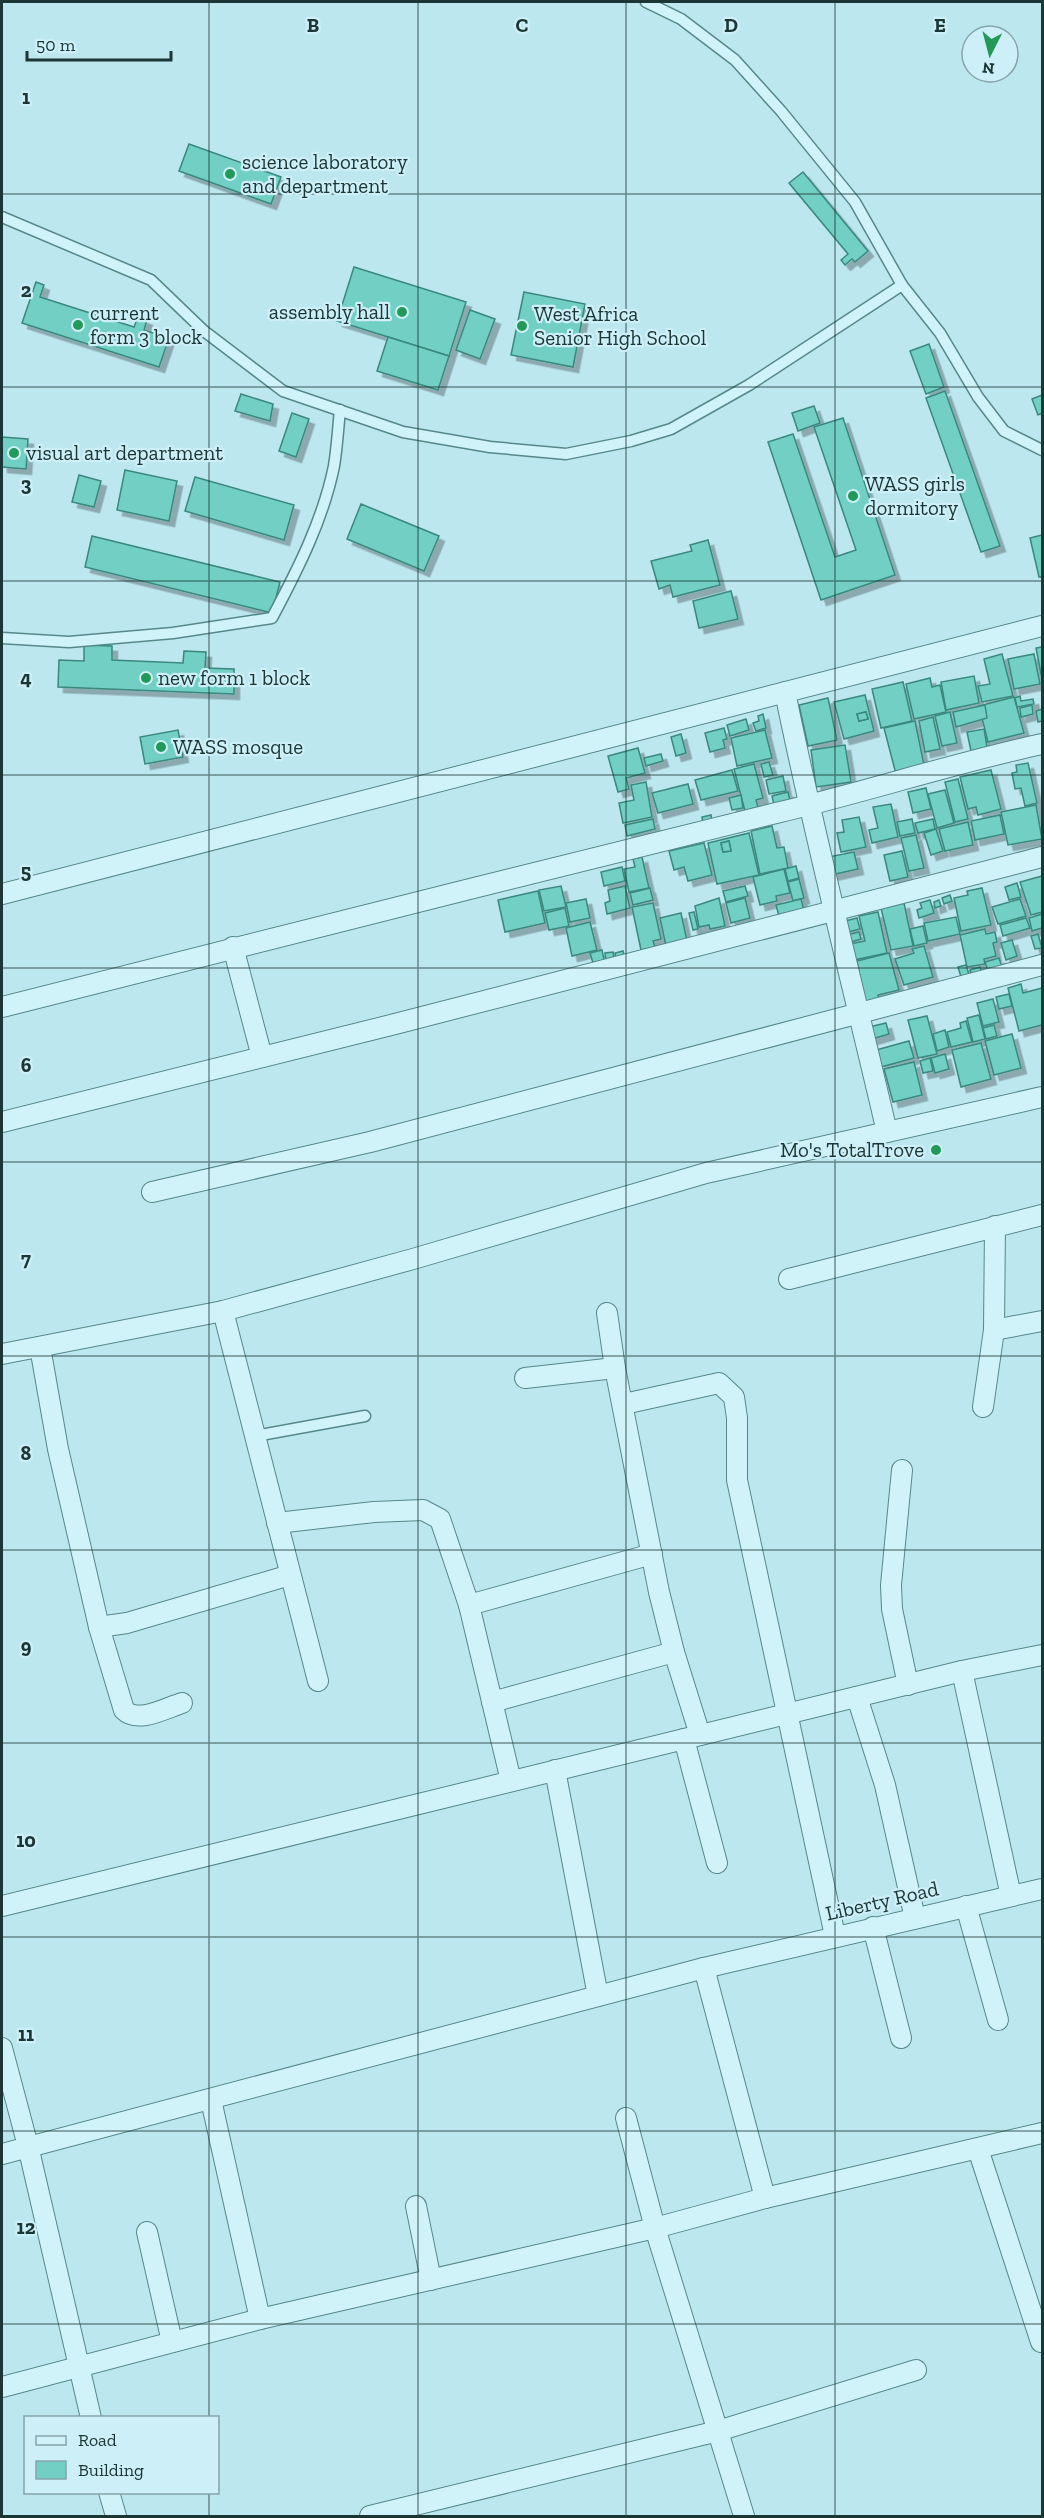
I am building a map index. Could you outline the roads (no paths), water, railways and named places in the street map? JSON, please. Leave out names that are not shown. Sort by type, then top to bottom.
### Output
[{"type":"street","points":[[2,894],[1042,626]]},
{"type":"street","points":[[785,692],[808,806],[887,1132]]},
{"type":"street","points":[[2,1007],[232,947],[808,806],[974,758],[1042,744]]},
{"type":"street","points":[[2,1122],[1042,857]]},
{"type":"street","points":[[232,947],[262,1057]]},
{"type":"street","points":[[152,1192],[370,1142],[1042,965]]},
{"type":"street","points":[[2,1354],[223,1311],[413,1259],[706,1173],[1042,1097]]},
{"type":"street","points":[[789,1279],[1042,1215]]},
{"type":"street","points":[[983,1407],[994,1330],[995,1226]]},
{"type":"street","points":[[223,1311],[318,1681]]},
{"type":"street","points":[[607,1313],[615,1368],[624,1404],[652,1554],[717,1863]]},
{"type":"street","points":[[994,1330],[1042,1321]]},
{"type":"street","points":[[40,1347],[58,1449],[99,1628],[124,1710],[127,1713],[141,1716],[183,1703]]},
{"type":"street","points":[[525,1378],[615,1368]]},
{"type":"street","points":[[624,1404],[719,1383],[734,1397],[737,1418],[737,1480],[835,1936]]},
{"type":"street","points":[[902,1470],[891,1585],[892,1609],[908,1685]]},
{"type":"street","points":[[277,1524],[374,1512],[423,1510],[440,1519],[470,1605],[511,1781]]},
{"type":"street","points":[[470,1605],[652,1554]]},
{"type":"street","points":[[99,1628],[127,1623],[290,1575]]},
{"type":"street","points":[[492,1701],[674,1652]]},
{"type":"street","points":[[2,1905],[962,1671],[1042,1655]]},
{"type":"street","points":[[962,1671],[1011,1896]]},
{"type":"street","points":[[857,1697],[885,1785],[915,1918]]},
{"type":"street","points":[[555,1770],[598,1996]]},
{"type":"street","name":"Liberty Road","points":[[2,2154],[704,1968],[1042,1889]]},
{"type":"street","points":[[966,1906],[998,2019]]},
{"type":"street","points":[[873,1927],[901,2038]]},
{"type":"street","points":[[704,1968],[765,2198]]},
{"type":"street","points":[[2,2048],[28,2146],[90,2416]]},
{"type":"street","points":[[211,2100],[260,2319]]},
{"type":"street","points":[[626,2118],[655,2228],[744,2517]]},
{"type":"street","points":[[2,2386],[260,2319],[655,2228],[765,2198],[1042,2133]]},
{"type":"street","points":[[978,2149],[1041,2342]]},
{"type":"street","points":[[416,2206],[431,2280]]},
{"type":"street","points":[[147,2232],[172,2342]]},
{"type":"street","points":[[370,2517],[718,2431],[916,2370]]},
{"type":"street","points":[[110,2494],[116,2517]]},
{"type":"lane","points":[[646,2],[681,20],[735,60],[781,111],[855,202],[902,285],[940,333],[978,397],[1004,431],[1042,450]]},
{"type":"lane","points":[[2,217],[151,280],[204,331],[283,391],[403,432],[490,447],[566,454],[631,441],[671,429],[699,415],[902,285]]},
{"type":"lane","points":[[2,638],[69,642],[173,633],[272,618],[300,565],[323,506],[334,465],[340,410]]},
{"type":"lane","points":[[255,1436],[365,1416]]},
{"type":"place","name":"science laboratory and department","points":[[230,174]]},
{"type":"place","name":"assembly hall","points":[[402,312]]},
{"type":"place","name":"current form 3 block","points":[[78,325]]},
{"type":"place","name":"West Africa Senior High School","points":[[522,326]]},
{"type":"place","name":"visual art department","points":[[14,453]]},
{"type":"place","name":"WASS girls dormitory","points":[[853,496]]},
{"type":"place","name":"new form 1 block","points":[[146,678]]},
{"type":"place","name":"WASS mosque","points":[[161,747]]},
{"type":"place","name":"Mo's TotalTrove","points":[[936,1150]]}]
